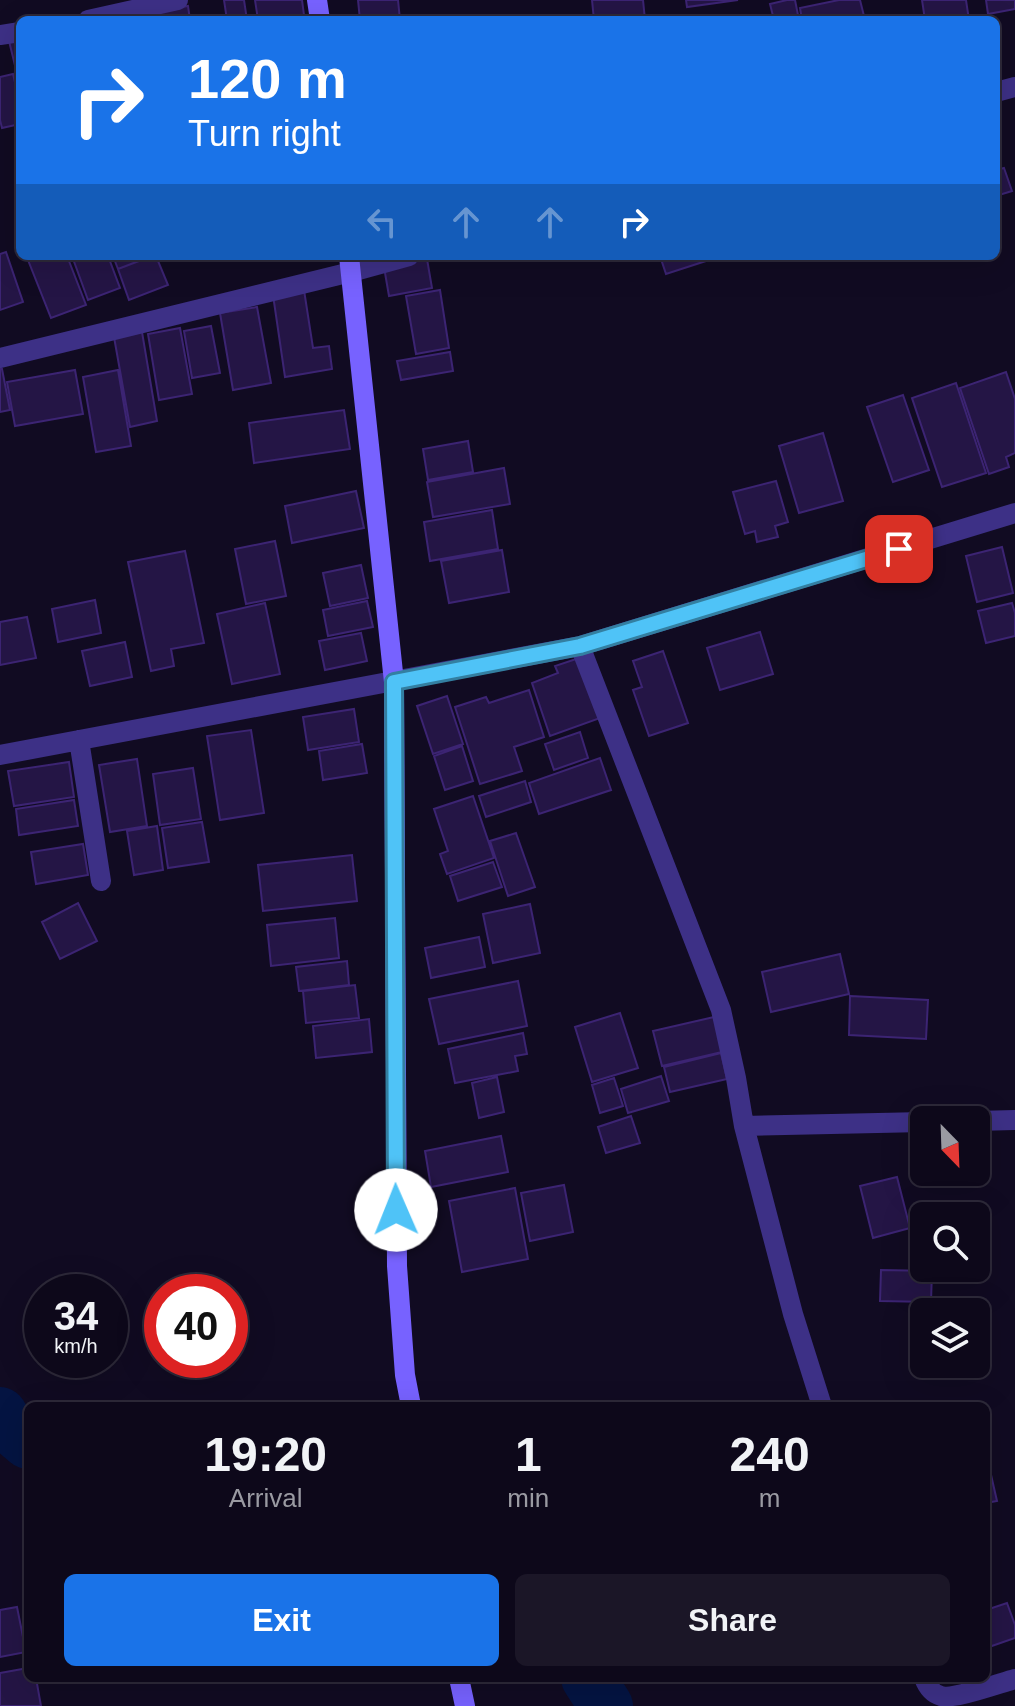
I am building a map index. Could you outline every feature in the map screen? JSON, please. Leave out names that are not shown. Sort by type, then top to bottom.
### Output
[{"type":"street","points":[[92,13],[178,0]]},
{"type":"street","points":[[0,358],[350,264],[380,260]]},
{"type":"street","points":[[350,264],[394,682],[397,1266],[405,1375],[410,1402]]},
{"type":"street","points":[[0,755],[580,646],[1015,513]]},
{"type":"street","points":[[580,646],[721,1010],[744,1126],[781,1270],[821,1402]]},
{"type":"street","points":[[79,740],[101,881]]},
{"type":"street","points":[[990,1121],[1015,1120]]},
{"type":"street","points":[[744,1126],[910,1122]]},
{"type":"street","points":[[925,1682],[928,1689],[942,1697],[1015,1679]]},
{"type":"street","points":[[460,1682],[465,1706]]},
{"type":"building","points":[[224,0],[244,0],[246,16],[226,16]]},
{"type":"building","points":[[255,0],[302,0],[304,15],[257,16]]},
{"type":"building","points":[[358,0],[398,0],[400,16],[360,16]]},
{"type":"building","points":[[592,0],[643,0],[645,16],[594,16]]},
{"type":"building","points":[[686,0],[738,0],[687,7]]},
{"type":"building","points":[[795,0],[798,16],[773,16],[770,4]]},
{"type":"building","points":[[839,0],[860,0],[864,16],[801,16],[800,8]]},
{"type":"building","points":[[922,0],[966,0],[968,16],[924,16]]},
{"type":"building","points":[[986,0],[1015,0],[1015,9],[988,14]]},
{"type":"building","points":[[188,6],[189,16],[147,16],[146,13]]},
{"type":"building","points":[[16,39],[16,70],[9,41]]},
{"type":"building","points":[[13,74],[16,86],[16,125],[2,128],[0,120],[0,77]]},
{"type":"building","points":[[1004,168],[1012,191],[1000,195],[1000,169]]},
{"type":"building","points":[[6,252],[23,302],[0,310],[0,254]]},
{"type":"building","points":[[28,260],[69,260],[86,305],[51,318]]},
{"type":"building","points":[[73,260],[110,260],[120,288],[88,300]]},
{"type":"building","points":[[115,260],[142,260],[118,269]]},
{"type":"building","points":[[142,260],[158,260],[168,285],[129,300],[118,269]]},
{"type":"building","points":[[427,260],[432,288],[389,296],[384,267]]},
{"type":"building","points":[[661,260],[709,260],[666,274]]},
{"type":"building","points":[[304,290],[313,348],[329,346],[332,369],[285,377],[273,295]]},
{"type":"building","points":[[440,290],[449,348],[416,354],[406,296]]},
{"type":"building","points":[[257,307],[271,383],[233,390],[220,313]]},
{"type":"building","points":[[211,326],[220,373],[192,378],[184,331]]},
{"type":"building","points":[[180,328],[192,394],[159,400],[148,334]]},
{"type":"building","points":[[142,332],[157,421],[130,427],[114,337]]},
{"type":"building","points":[[450,352],[453,371],[401,380],[397,361]]},
{"type":"building","points":[[0,369],[10,410],[0,412]]},
{"type":"building","points":[[75,370],[83,414],[15,426],[7,382]]},
{"type":"building","points":[[118,370],[131,446],[96,452],[83,377]]},
{"type":"building","points":[[1006,372],[1015,399],[1015,453],[1006,457],[1009,467],[989,474],[960,388]]},
{"type":"building","points":[[956,383],[986,473],[942,487],[912,398]]},
{"type":"building","points":[[903,395],[929,470],[893,482],[867,407]]},
{"type":"building","points":[[344,410],[350,449],[254,463],[249,423]]},
{"type":"building","points":[[823,433],[843,501],[799,513],[779,446]]},
{"type":"building","points":[[468,441],[473,472],[428,480],[423,449]]},
{"type":"building","points":[[504,468],[510,504],[433,517],[427,482]]},
{"type":"building","points":[[776,481],[788,522],[775,526],[778,537],[757,542],[755,531],[745,534],[733,492]]},
{"type":"building","points":[[356,491],[364,528],[292,543],[285,506]]},
{"type":"building","points":[[492,510],[498,549],[430,561],[424,522]]},
{"type":"building","points":[[275,541],[286,596],[246,604],[235,549]]},
{"type":"building","points":[[1002,547],[1013,593],[977,602],[966,556]]},
{"type":"building","points":[[502,550],[509,592],[449,603],[441,561]]},
{"type":"building","points":[[185,551],[204,643],[171,649],[174,666],[151,671],[128,562]]},
{"type":"building","points":[[361,565],[368,598],[330,606],[323,573]]},
{"type":"building","points":[[95,600],[101,633],[58,642],[52,609]]},
{"type":"building","points":[[367,601],[373,627],[328,636],[323,610]]},
{"type":"building","points":[[265,603],[280,674],[232,684],[217,614]]},
{"type":"building","points":[[1012,603],[1015,636],[986,643],[978,611]]},
{"type":"building","points":[[27,617],[36,658],[0,665],[0,622]]},
{"type":"building","points":[[760,632],[773,674],[720,690],[707,648]]},
{"type":"building","points":[[361,633],[367,661],[325,670],[319,641]]},
{"type":"building","points":[[125,642],[132,677],[90,686],[82,651]]},
{"type":"building","points":[[663,651],[688,723],[649,736],[633,690],[642,687],[633,661]]},
{"type":"building","points":[[582,657],[603,717],[550,736],[532,683],[558,673],[555,666]]},
{"type":"building","points":[[529,690],[544,737],[514,747],[522,771],[480,784],[455,707],[486,697],[489,703]]},
{"type":"building","points":[[447,696],[463,744],[433,754],[417,706]]},
{"type":"building","points":[[354,709],[359,742],[308,750],[303,717]]},
{"type":"building","points":[[251,730],[264,813],[220,820],[207,736]]},
{"type":"building","points":[[580,732],[588,758],[554,770],[545,744]]},
{"type":"building","points":[[362,744],[367,773],[323,780],[319,751]]},
{"type":"building","points":[[462,746],[473,781],[445,790],[434,756]]},
{"type":"building","points":[[600,758],[611,790],[539,814],[529,783]]},
{"type":"building","points":[[137,759],[147,826],[110,832],[99,765]]},
{"type":"building","points":[[69,762],[74,797],[14,806],[8,771]]},
{"type":"building","points":[[193,768],[201,819],[160,825],[153,774]]},
{"type":"building","points":[[525,781],[531,802],[486,817],[479,796]]},
{"type":"building","points":[[473,796],[494,858],[447,874],[440,854],[448,851],[434,809]]},
{"type":"building","points":[[74,800],[78,826],[19,835],[16,809]]},
{"type":"building","points":[[202,822],[209,862],[168,868],[162,828]]},
{"type":"building","points":[[157,826],[163,870],[134,875],[127,831]]},
{"type":"building","points":[[516,833],[535,887],[508,896],[490,841]]},
{"type":"building","points":[[83,844],[88,875],[36,884],[31,852]]},
{"type":"building","points":[[352,855],[357,901],[263,911],[258,865]]},
{"type":"building","points":[[493,862],[502,887],[458,901],[450,876]]},
{"type":"building","points":[[78,903],[97,941],[60,959],[42,922]]},
{"type":"building","points":[[530,904],[540,953],[493,963],[483,914]]},
{"type":"building","points":[[335,918],[339,958],[271,966],[267,925]]},
{"type":"building","points":[[479,937],[485,967],[431,978],[425,948]]},
{"type":"building","points":[[840,954],[849,994],[771,1012],[762,972]]},
{"type":"building","points":[[347,961],[349,985],[299,991],[296,967]]},
{"type":"building","points":[[518,981],[527,1026],[439,1044],[429,999]]},
{"type":"building","points":[[355,985],[359,1018],[306,1023],[303,991]]},
{"type":"building","points":[[850,996],[928,1000],[926,1039],[849,1035]]},
{"type":"building","points":[[620,1013],[638,1068],[592,1082],[575,1027]]},
{"type":"building","points":[[714,1017],[722,1052],[662,1066],[653,1031]]},
{"type":"building","points":[[369,1019],[372,1052],[316,1058],[313,1026]]},
{"type":"building","points":[[523,1033],[527,1054],[515,1056],[518,1071],[455,1083],[448,1049]]},
{"type":"building","points":[[721,1053],[727,1079],[670,1092],[664,1067]]},
{"type":"building","points":[[661,1076],[669,1101],[628,1113],[621,1089]]},
{"type":"building","points":[[497,1077],[504,1112],[479,1118],[472,1083]]},
{"type":"building","points":[[614,1078],[623,1106],[600,1113],[592,1085]]},
{"type":"building","points":[[631,1116],[640,1143],[606,1153],[598,1127]]},
{"type":"building","points":[[501,1136],[508,1172],[431,1187],[425,1151]]},
{"type":"building","points":[[897,1177],[910,1228],[873,1238],[860,1186]]},
{"type":"building","points":[[564,1185],[573,1232],[530,1241],[521,1193]]},
{"type":"building","points":[[515,1188],[528,1259],[462,1272],[449,1201]]},
{"type":"building","points":[[881,1270],[910,1271],[910,1282],[932,1282],[931,1298],[880,1301]]},
{"type":"building","points":[[990,1470],[997,1501],[990,1502]]},
{"type":"building","points":[[1007,1603],[1015,1625],[1015,1638],[990,1647],[990,1609]]},
{"type":"building","points":[[17,1607],[24,1652],[0,1657],[0,1610]]},
{"type":"building","points":[[24,1669],[24,1682],[37,1682],[41,1706],[0,1706],[0,1673]]},
{"type":"waterway","points":[[0,1414],[24,1438]]},
{"type":"waterway","points":[[591,1682],[606,1706]]},
{"type":"route","points":[[396,1210],[394,682],[580,646],[899,549]]}]
